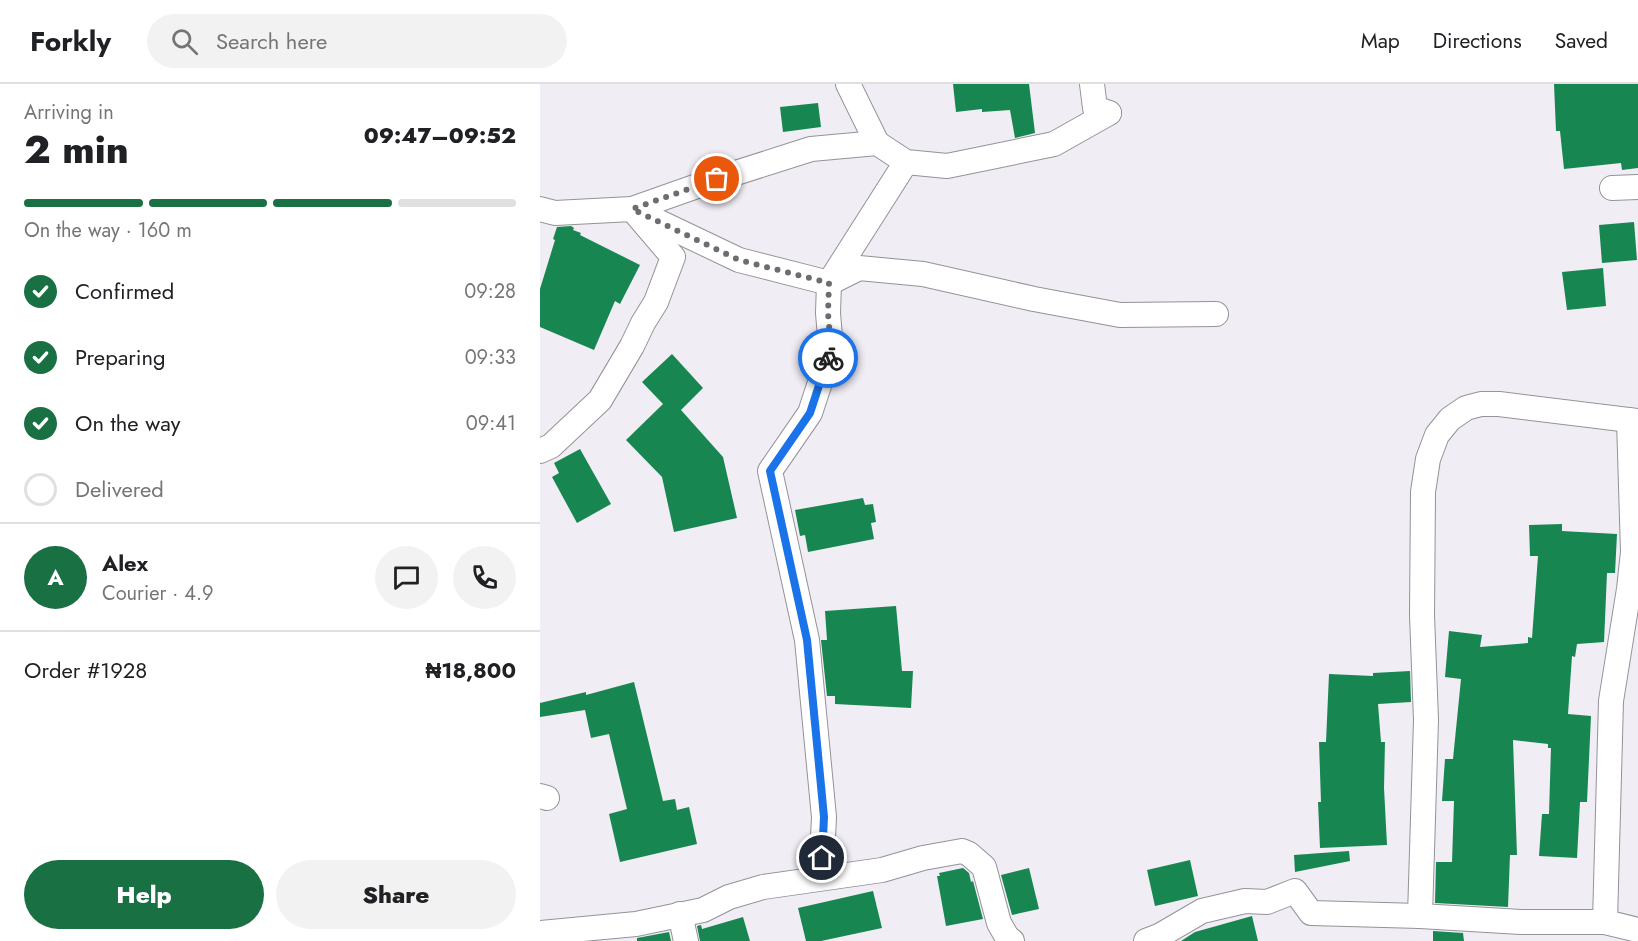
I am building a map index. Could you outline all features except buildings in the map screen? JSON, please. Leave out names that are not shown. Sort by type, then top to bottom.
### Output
[{"type":"street","points":[[848,84],[877,143],[906,162],[947,166],[1054,144],[1109,113],[1095,108],[1092,84]]},
{"type":"street","points":[[540,209],[555,213],[632,209],[811,149],[877,143]]},
{"type":"street","points":[[821,878],[824,817],[807,640],[770,471],[810,413],[831,349],[828,313],[829,283],[906,162]]},
{"type":"street","points":[[1612,188],[1638,187]]},
{"type":"street","points":[[632,209],[739,260],[829,283],[860,268],[923,274],[1034,299],[1120,315],[1216,314]]},
{"type":"street","points":[[540,451],[551,446],[600,400],[656,302],[673,257],[632,209]]},
{"type":"street","points":[[1420,915],[1426,720],[1422,615],[1423,492],[1428,459],[1437,435],[1450,419],[1466,408],[1481,404],[1499,404],[1633,421],[1633,552],[1611,701],[1605,922]]},
{"type":"street","points":[[540,933],[636,924],[703,910],[729,897],[763,887],[882,870],[922,858],[962,851],[984,867],[999,923],[1012,941]]},
{"type":"street","points":[[1146,941],[1202,911],[1245,901],[1267,902],[1295,891],[1311,913],[1420,915],[1521,922],[1605,922],[1638,930]]},
{"type":"street","points":[[680,914],[686,941]]},
{"type":"way so far","points":[[717,179],[632,209],[739,260],[829,283],[828,313],[831,349],[828,358]]},
{"type":"route","points":[[822,858],[824,817],[807,640],[770,471],[810,413],[828,358]]}]
